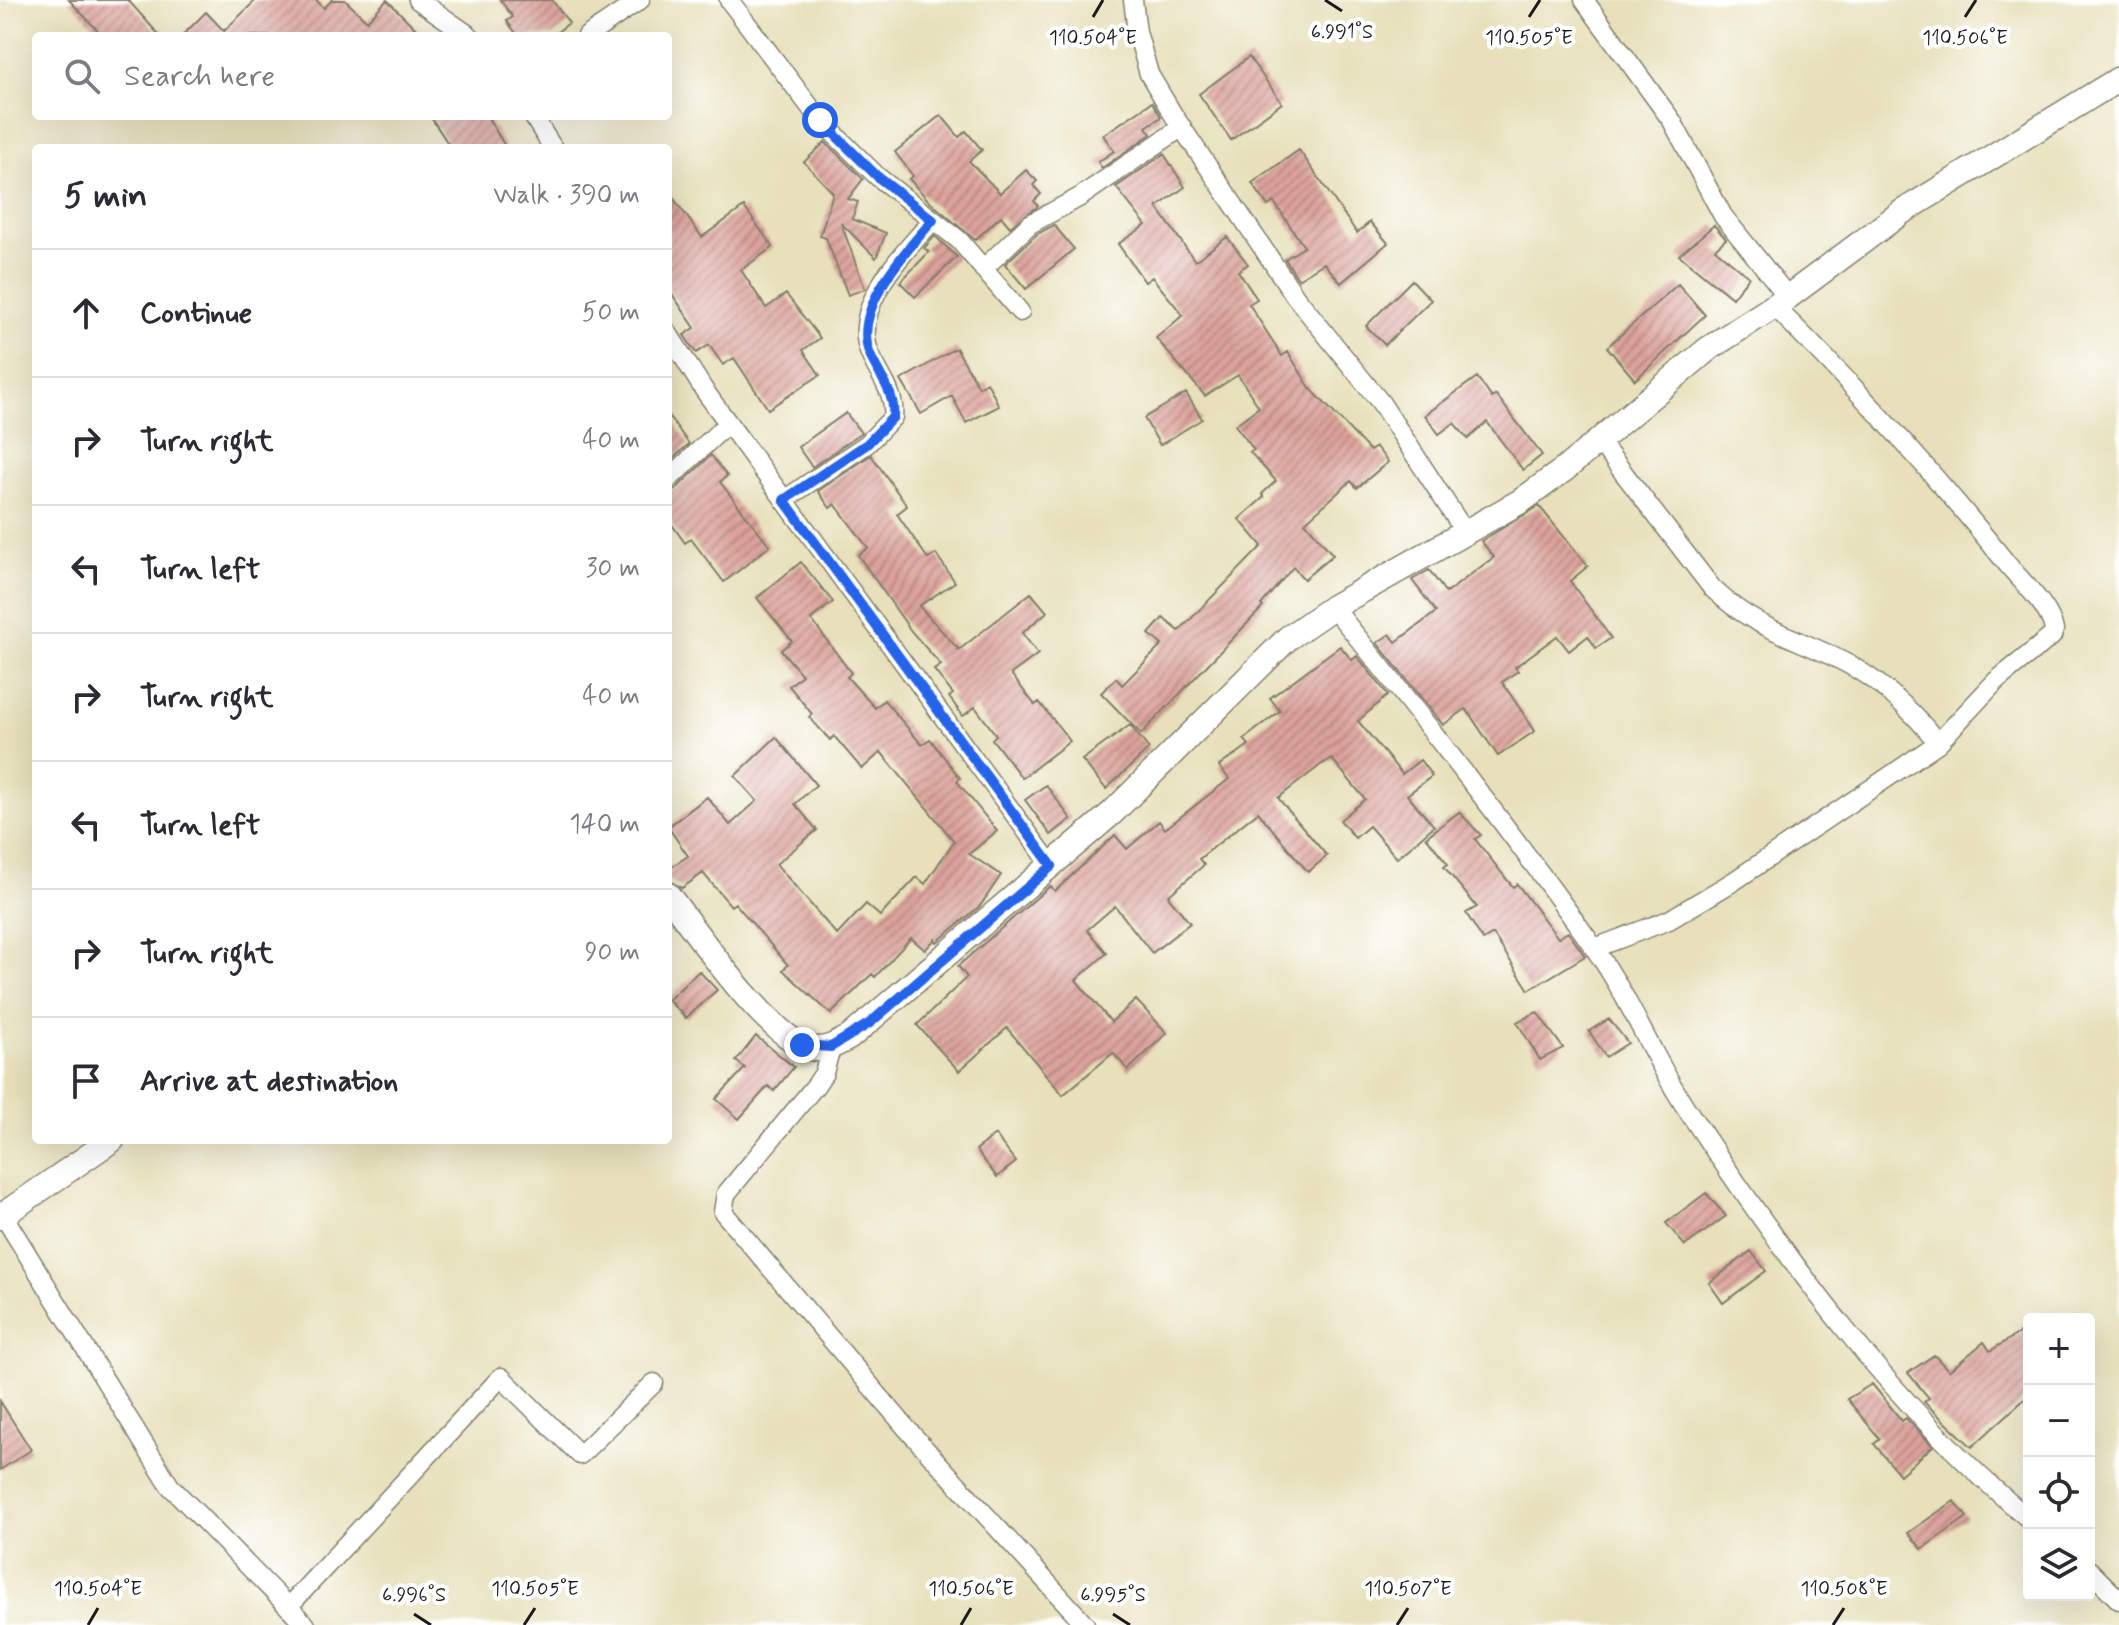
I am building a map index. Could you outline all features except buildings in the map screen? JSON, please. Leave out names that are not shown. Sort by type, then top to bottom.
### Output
[{"type":"street","points":[[418,0],[464,32]]},
{"type":"street","points":[[593,32],[640,0]]},
{"type":"street","points":[[729,0],[820,120],[878,177],[959,240],[1020,312]]},
{"type":"street","points":[[1133,0],[1137,32],[1149,74],[1182,127],[1295,296],[1381,403],[1465,532]]},
{"type":"street","points":[[1584,0],[1672,121],[1723,216],[1781,302],[1953,497],[2053,624],[2052,636],[1996,681],[1938,743],[1734,881],[1669,920],[1595,948]]},
{"type":"street","points":[[672,900],[775,1026],[802,1045],[831,1047],[870,1023],[1052,866],[1112,813],[1263,660],[1333,607],[1521,501],[1599,441],[1708,349],[1781,302],[1902,212],[2119,79]]},
{"type":"street","points":[[536,120],[550,144]]},
{"type":"street","points":[[983,269],[1030,224],[1080,197],[1182,127]]},
{"type":"street","points":[[784,500],[867,444],[893,417],[891,394],[869,352],[867,330],[882,284],[933,220]]},
{"type":"street","points":[[672,339],[728,423],[1052,866]]},
{"type":"street","points":[[672,476],[728,423]]},
{"type":"street","points":[[1599,441],[1695,567],[1729,604],[1746,619],[1840,660],[1880,685],[1914,714],[1938,743]]},
{"type":"street","points":[[1333,607],[1497,816],[1595,948],[1626,999],[1657,1061],[1764,1222],[1838,1318],[1950,1449],[2023,1514]]},
{"type":"street","points":[[831,1047],[821,1078],[726,1194],[723,1212],[908,1430],[1085,1624]]},
{"type":"street","points":[[106,1144],[1,1216],[170,1486],[306,1625]]},
{"type":"street","points":[[288,1607],[501,1377],[580,1455],[654,1383]]},
{"type":"street","points":[[2095,1576],[2119,1600]]},
{"type":"route","points":[[802,1045],[816,1049],[831,1047],[870,1023],[1052,866],[784,500],[867,444],[884,430],[893,417],[891,394],[869,352],[867,330],[882,284],[933,220],[878,177],[820,120]]}]
